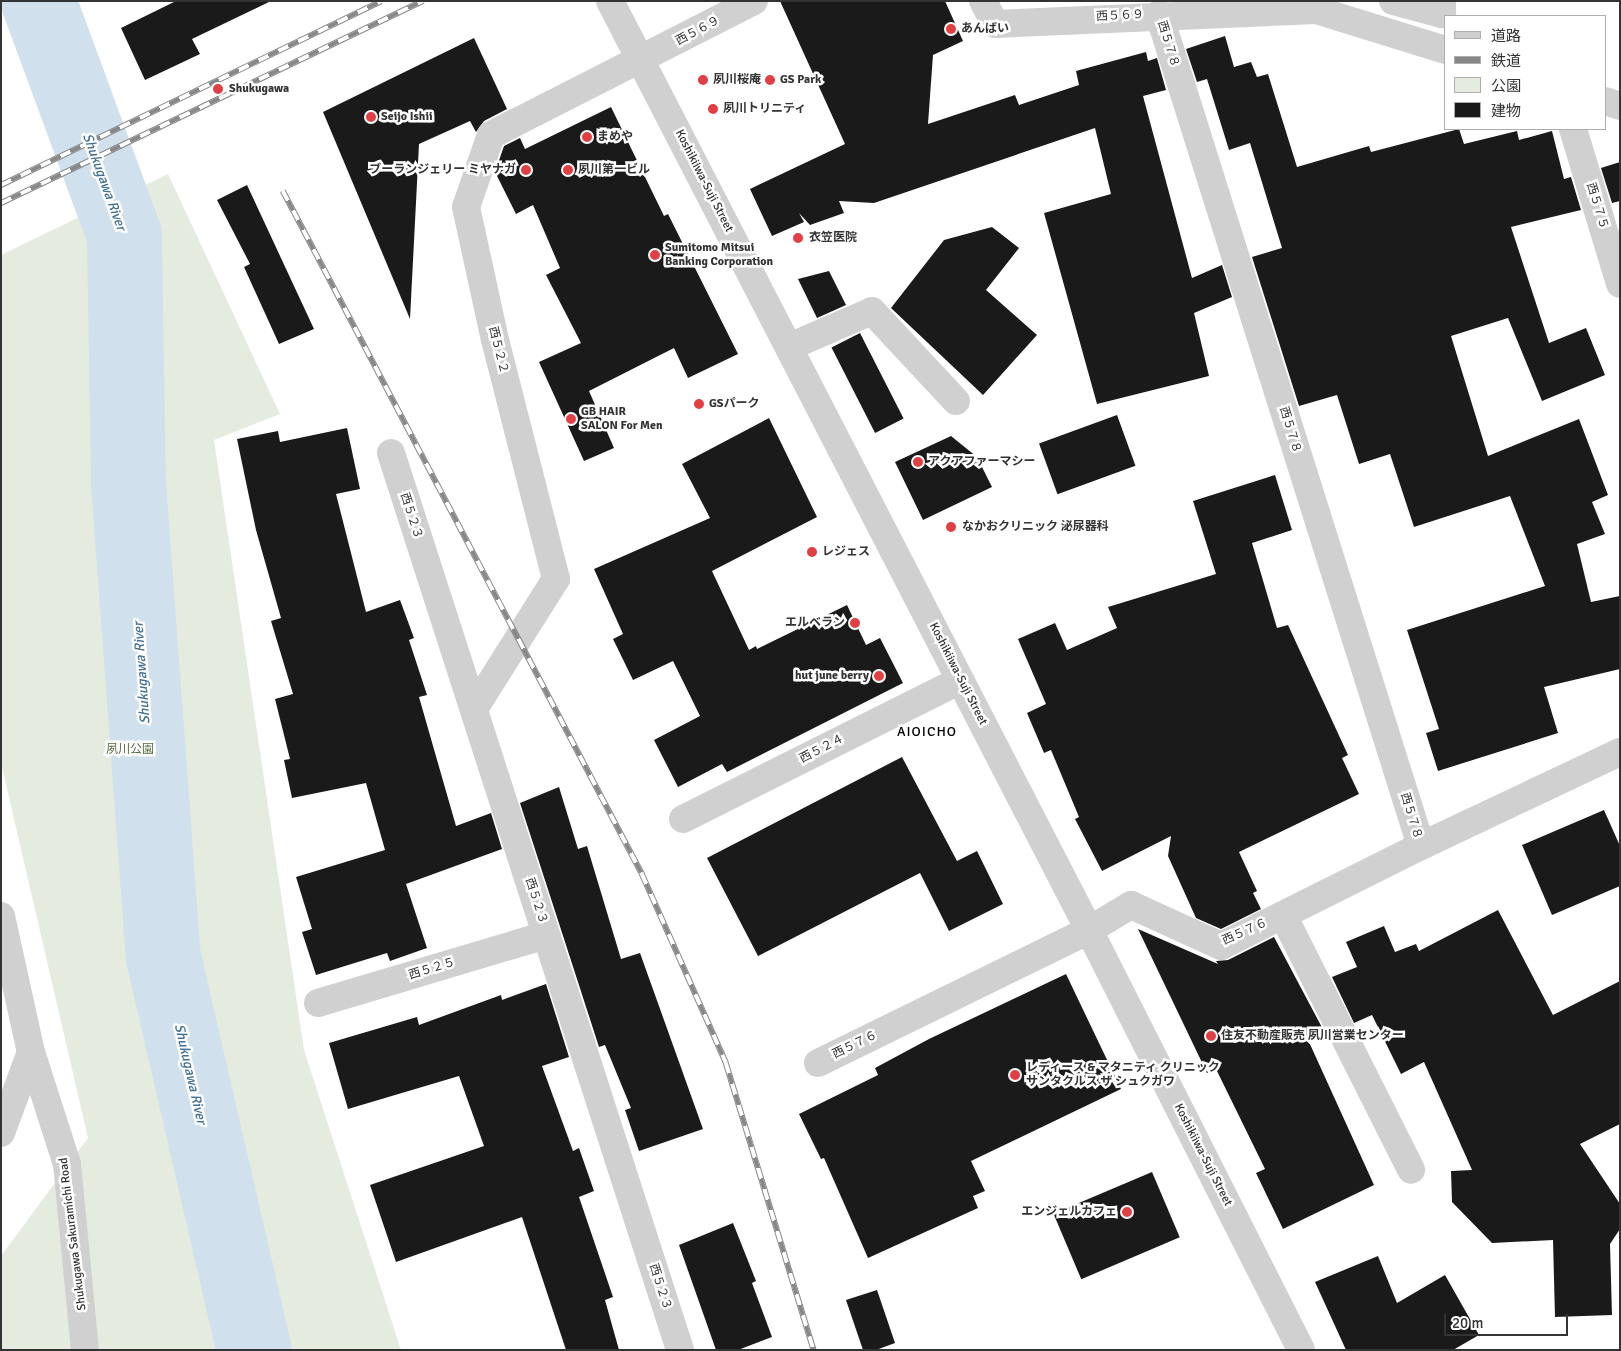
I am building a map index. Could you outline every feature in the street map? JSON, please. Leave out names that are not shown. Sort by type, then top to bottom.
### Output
[{"type":"street","name":"Koshikiiwa-Suji Street","points":[[610,1],[1089,930],[1301,1350]]},
{"type":"street","name":"西５６９","points":[[641,59],[754,1]]},
{"type":"street","name":"西５６９","points":[[982,1],[994,24],[1319,6],[1444,50]]},
{"type":"street","points":[[1393,1],[1442,14],[1442,1]]},
{"type":"street","name":"西５７８","points":[[1159,14],[1421,846]]},
{"type":"street","name":"西５２２","points":[[474,709],[556,580],[495,340],[466,207],[491,135],[641,59]]},
{"type":"street","points":[[1606,101],[1620,106]]},
{"type":"street","name":"西５７５","points":[[1573,130],[1620,284]]},
{"type":"street","points":[[789,347],[872,311],[956,401]]},
{"type":"street","name":"西５２３","points":[[391,453],[680,1350]]},
{"type":"street","name":"西５２４","points":[[683,818],[960,680]]},
{"type":"street","name":"西５７６","points":[[818,1063],[1089,930],[1131,905],[1221,946],[1421,846],[1620,752]]},
{"type":"street","points":[[1283,915],[1411,1170]]},
{"type":"street","name":"Shukugawa Sakuramichi Road","points":[[1,916],[31,1052],[67,1164],[85,1350]]},
{"type":"street","name":"西５２５","points":[[318,1003],[546,935]]},
{"type":"street","points":[[1,1133],[31,1052]]},
{"type":"green space","name":"夙川公園","points":[[168,174],[280,414],[214,440],[304,1050],[401,1350],[1,1350],[1,1256],[88,1138],[1,763],[1,255]]},
{"type":"building","points":[[176,1],[271,1],[192,39],[200,54],[145,80],[121,28]]},
{"type":"building","points":[[780,1],[945,1],[963,41],[933,55],[928,124],[1015,95],[1019,105],[1079,85],[1076,71],[1146,52],[1148,61],[1157,58],[1166,90],[1143,96],[1192,278],[1222,265],[1232,297],[1194,313],[1209,376],[1097,404],[1044,213],[1111,194],[1095,128],[874,203],[839,201],[844,213],[810,225],[799,213],[804,222],[772,236],[750,189],[845,144]]},
{"type":"building","points":[[1225,36],[1234,67],[1251,62],[1257,77],[1268,74],[1297,167],[1369,146],[1371,152],[1455,130],[1459,130],[1464,144],[1517,131],[1519,140],[1552,131],[1564,179],[1571,177],[1581,210],[1511,227],[1549,343],[1586,328],[1605,375],[1542,401],[1508,318],[1451,336],[1488,456],[1579,419],[1608,495],[1592,502],[1605,534],[1577,544],[1591,602],[1620,596],[1620,669],[1544,687],[1558,733],[1438,771],[1426,733],[1439,729],[1407,630],[1545,586],[1510,496],[1414,527],[1390,454],[1359,464],[1337,395],[1299,406],[1252,257],[1282,248],[1250,143],[1229,150],[1207,79],[1197,82],[1186,49]]},
{"type":"building","points":[[474,38],[507,109],[484,121],[476,132],[470,121],[419,144],[410,319],[323,112]]},
{"type":"building","points":[[611,107],[664,216],[668,214],[738,354],[688,378],[674,348],[589,391],[614,448],[584,461],[539,362],[581,343],[546,275],[560,268],[533,205],[516,214],[495,172],[504,146],[520,138],[525,149]]},
{"type":"building","points":[[1620,162],[1620,201],[1612,203],[1601,168]]},
{"type":"building","points":[[247,185],[314,329],[279,344],[244,267],[250,264],[217,200]]},
{"type":"building","points":[[992,227],[1019,248],[986,290],[1037,335],[983,395],[891,308],[944,240]]},
{"type":"building","points":[[829,271],[846,305],[817,318],[798,279]]},
{"type":"building","points":[[860,333],[904,419],[875,433],[831,348]]},
{"type":"building","points":[[1117,415],[1135,466],[1057,494],[1039,443]]},
{"type":"building","points":[[769,418],[817,517],[712,571],[749,650],[756,646],[757,649],[847,605],[866,645],[880,638],[903,683],[727,772],[722,764],[678,787],[654,740],[700,716],[673,661],[633,680],[613,639],[623,634],[594,569],[710,518],[682,464]]},
{"type":"building","points":[[347,428],[360,489],[336,494],[366,612],[400,600],[414,638],[409,640],[427,695],[419,697],[456,826],[491,813],[502,849],[406,884],[427,948],[390,961],[387,953],[316,975],[302,932],[312,929],[296,877],[385,850],[366,783],[292,798],[284,760],[290,759],[275,699],[293,694],[271,621],[281,618],[256,530],[237,439],[278,431],[280,442]]},
{"type":"building","points":[[951,436],[977,457],[992,487],[923,520],[895,462]]},
{"type":"building","points":[[1275,475],[1292,530],[1252,543],[1277,628],[1288,625],[1348,755],[1342,758],[1359,794],[1239,852],[1257,891],[1253,893],[1261,909],[1221,929],[1196,918],[1168,856],[1171,836],[1102,871],[1075,819],[1079,817],[1051,750],[1044,753],[1027,713],[1046,704],[1018,639],[1055,623],[1067,650],[1117,628],[1108,607],[1216,574],[1193,501]]},
{"type":"building","points":[[902,757],[957,861],[977,851],[1003,904],[949,931],[920,873],[758,956],[707,858]]},
{"type":"building","points":[[559,787],[578,849],[587,846],[621,959],[640,953],[703,1129],[639,1151],[625,1110],[631,1108],[605,1045],[599,1047],[520,803]]},
{"type":"building","points":[[1604,810],[1620,846],[1620,886],[1552,915],[1522,845]]},
{"type":"building","points":[[1498,910],[1553,1015],[1620,981],[1620,1124],[1580,1144],[1620,1204],[1620,1229],[1610,1244],[1612,1315],[1555,1317],[1553,1240],[1492,1243],[1452,1202],[1451,1171],[1472,1170],[1424,1062],[1401,1074],[1372,1015],[1354,1023],[1332,977],[1357,967],[1346,942],[1384,926],[1395,952],[1416,944],[1419,951]]},
{"type":"building","points":[[1138,929],[1218,964],[1216,961],[1228,960],[1274,937],[1326,1035],[1309,1042],[1374,1185],[1283,1229],[1256,1173],[1265,1169],[1216,1069],[1207,1073]]},
{"type":"building","points":[[1066,974],[1121,1089],[971,1161],[985,1191],[973,1196],[978,1208],[868,1258],[824,1158],[821,1159],[799,1114],[878,1075],[875,1068],[929,1039]]},
{"type":"building","points":[[546,984],[569,1057],[542,1066],[573,1151],[579,1148],[594,1191],[579,1197],[613,1297],[605,1300],[619,1350],[566,1350],[522,1217],[396,1262],[370,1185],[484,1146],[459,1076],[348,1109],[329,1043],[417,1017],[419,1025],[501,995],[502,1000]]},
{"type":"building","points":[[1152,1172],[1180,1237],[1081,1279],[1054,1214]]},
{"type":"building","points":[[733,1223],[756,1281],[752,1283],[772,1337],[738,1350],[716,1350],[679,1245]]},
{"type":"building","points":[[1378,1256],[1397,1303],[1445,1275],[1479,1335],[1453,1350],[1346,1350],[1315,1282]]},
{"type":"building","points":[[877,1290],[895,1343],[876,1350],[863,1350],[846,1300]]},
{"type":"waterway","name":"Shukugawa River","points":[[38,1],[124,235],[128,483],[163,957],[254,1350]]},
{"type":"railway","points":[[1,185],[381,1]]},
{"type":"railway","points":[[1,203],[423,1]]},
{"type":"railway","points":[[283,191],[642,874],[726,1063],[814,1350]]},
{"type":"place","name":"あんばい","points":[[951,29]]},
{"type":"place","name":"夙川桜庵","points":[[703,80]]},
{"type":"place","name":"GS Park","points":[[770,80]]},
{"type":"place","name":"Shukugawa","points":[[218,89]]},
{"type":"place","name":"夙川トリニティ","points":[[713,109]]},
{"type":"place","name":"Seijo Ishii","points":[[371,117]]},
{"type":"place","name":"まめや","points":[[587,137]]},
{"type":"place","name":"ブーランジェリー ミヤナガ","points":[[526,170]]},
{"type":"place","name":"夙川第一ビル","points":[[568,170]]},
{"type":"place","name":"衣笠医院","points":[[798,238]]},
{"type":"place","name":"Sumitomo Mitsui Banking Corporation","points":[[655,255]]},
{"type":"place","name":"GSパーク","points":[[699,404]]},
{"type":"place","name":"GB HAIR SALON For Men","points":[[571,419]]},
{"type":"place","name":"アクアファーマシー","points":[[918,462]]},
{"type":"place","name":"なかおクリニック 泌尿器科","points":[[951,527]]},
{"type":"place","name":"レジェス","points":[[812,552]]},
{"type":"place","name":"エルベラン","points":[[855,623]]},
{"type":"place","name":"hut june berry","points":[[879,676]]},
{"type":"place","name":"住友不動産販売 夙川営業センター","points":[[1211,1036]]},
{"type":"place","name":"レディース & マタニティ クリニック サンタクルス ザ シュクガワ","points":[[1015,1075]]},
{"type":"place","name":"エンジェルカフェ","points":[[1127,1212]]},
{"type":"district","name":"AIOICHO","points":[[927,732]]}]
